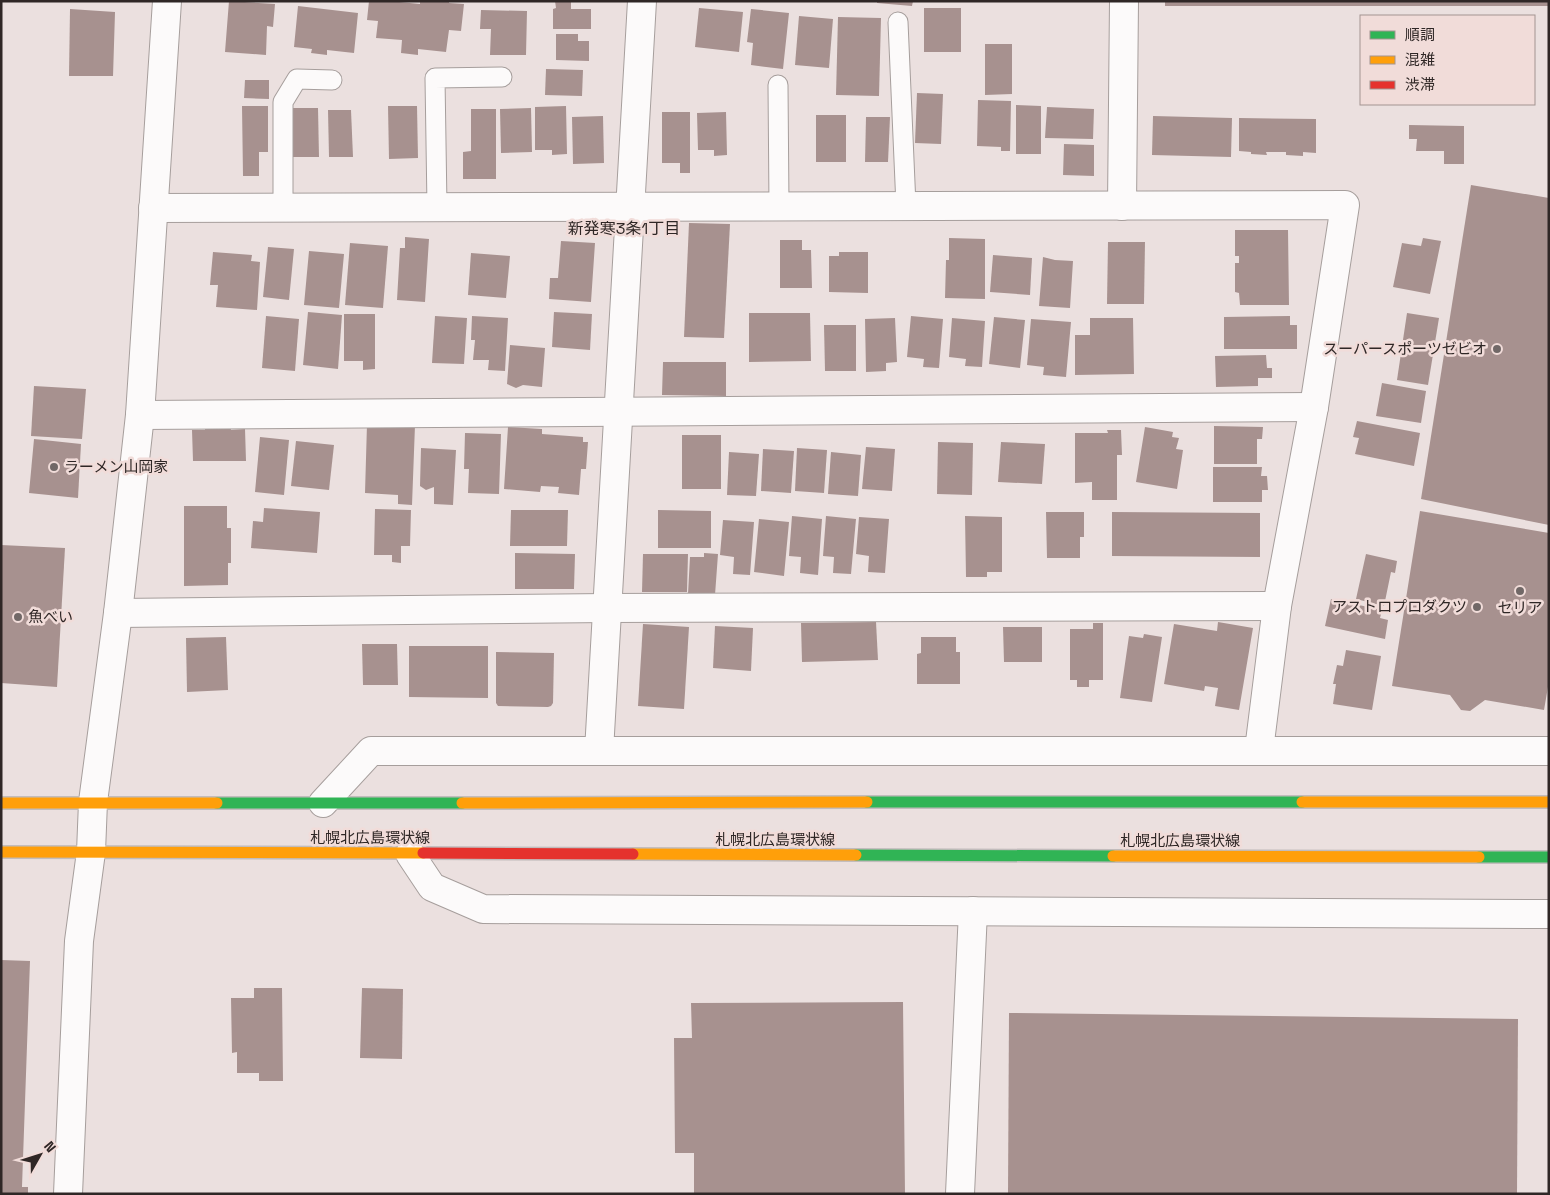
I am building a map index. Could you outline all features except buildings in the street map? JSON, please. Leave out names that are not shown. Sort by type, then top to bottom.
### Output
[{"type":"main road","points":[[1,803],[1549,802]]},
{"type":"main road","name":"札幌北広島環状線","points":[[1,852],[1549,857]]},
{"type":"street","points":[[68,1194],[79,941],[91,852],[93,802],[118,613],[140,415],[167,1]]},
{"type":"street","points":[[599,751],[642,1]]},
{"type":"street","points":[[1122,206],[1124,1]]},
{"type":"street","points":[[153,208],[1345,205],[1314,407],[1277,606],[1259,750]]},
{"type":"street","points":[[140,415],[1314,407]]},
{"type":"street","points":[[118,613],[607,608],[1277,606]]},
{"type":"street","points":[[323,802],[371,751],[1549,751]]},
{"type":"street","points":[[410,854],[432,887],[483,910],[1549,914]]},
{"type":"street","points":[[960,1194],[973,911]]},
{"type":"lane","points":[[898,22],[906,206]]},
{"type":"lane","points":[[437,207],[435,78],[502,77]]},
{"type":"lane","points":[[283,207],[283,102],[297,79],[332,80]]},
{"type":"lane","points":[[778,85],[779,206]]},
{"type":"traffic: fast","points":[[867,802],[1302,802]]},
{"type":"traffic: fast","points":[[217,803],[462,803]]},
{"type":"traffic: fast","points":[[856,855],[1113,856]]},
{"type":"traffic: fast","points":[[1479,857],[1549,857]]},
{"type":"traffic: slow","points":[[462,803],[867,802]]},
{"type":"traffic: slow","points":[[1302,802],[1549,802]]},
{"type":"traffic: slow","points":[[1,803],[217,803]]},
{"type":"traffic: slow","points":[[1,852],[423,853]]},
{"type":"traffic: slow","points":[[633,854],[856,855]]},
{"type":"traffic: slow","points":[[1113,856],[1479,857]]},
{"type":"traffic: jam","points":[[423,853],[633,854]]},
{"type":"place","name":"スーパースポーツゼビオ","points":[[1497,349]]},
{"type":"place","name":"ラーメン山岡家","points":[[54,467]]},
{"type":"place","name":"セリア","points":[[1520,591]]},
{"type":"place","name":"アストロプロダクツ","points":[[1477,607]]},
{"type":"place","name":"魚べい","points":[[18,617]]},
{"type":"district","name":"新発寒3条1丁目","points":[[624,228]]}]
